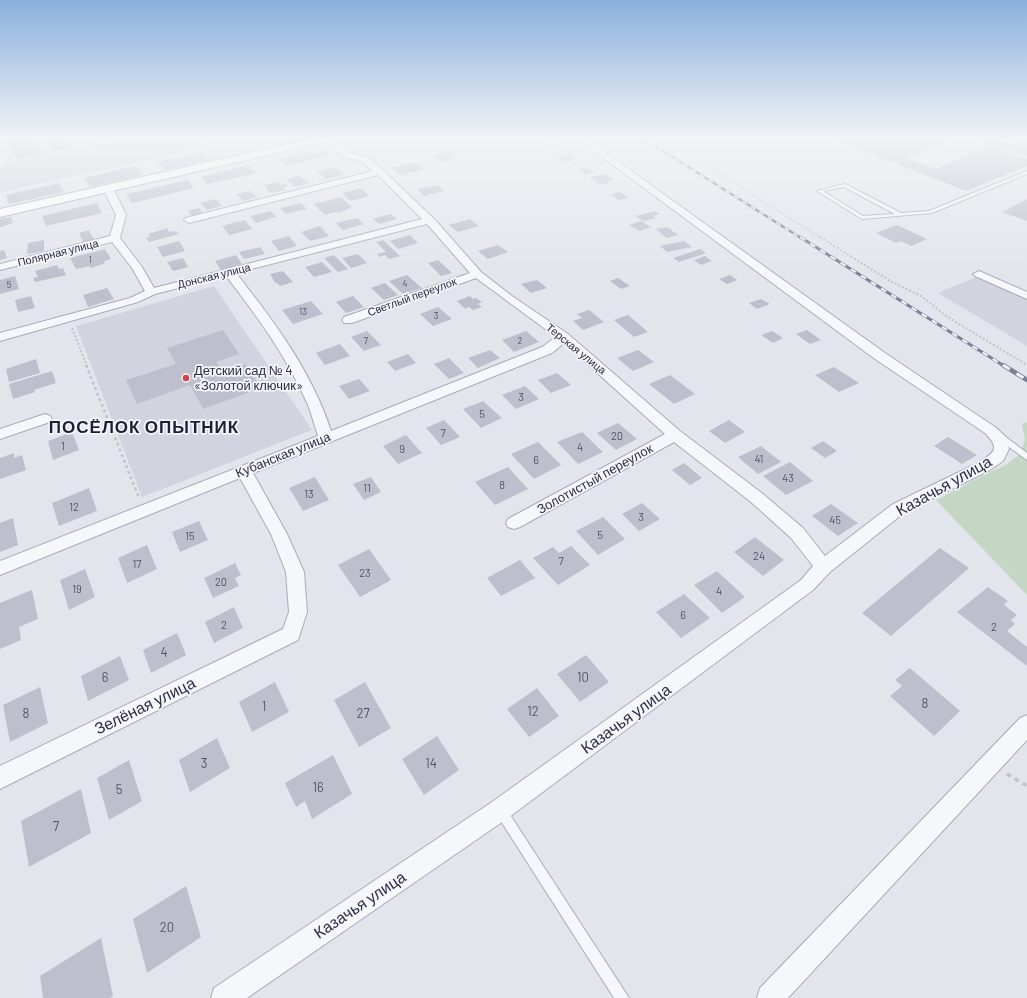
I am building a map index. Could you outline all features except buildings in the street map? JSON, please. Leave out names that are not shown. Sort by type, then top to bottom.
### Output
[{"type":"street","points":[[0,213],[128,184]]},
{"type":"street","points":[[189,220],[334,184]]},
{"type":"street","name":"Терская улица","points":[[392,184],[429,220],[477,274],[508,298],[564,337],[675,435],[757,498],[796,533],[824,567]]},
{"type":"street","points":[[643,184],[880,356],[990,430]]},
{"type":"street","points":[[108,188],[120,215],[115,238],[124,252],[138,267],[152,292]]},
{"type":"street","name":"Донская улица","points":[[0,337],[134,300],[152,292],[429,220]]},
{"type":"street","name":"Полярная улица","points":[[0,267],[115,238]]},
{"type":"street","points":[[229,272],[248,296],[284,348],[315,404],[326,438]]},
{"type":"street","name":"Светлый переулок","points":[[348,320],[477,274]]},
{"type":"street","points":[[979,274],[1027,296]]},
{"type":"street","name":"Кубанская улица","points":[[0,568],[547,350],[564,337]]},
{"type":"street","points":[[0,434],[45,419]]},
{"type":"street","name":"Казачья улица","points":[[224,998],[500,810],[808,585],[824,567],[899,508],[985,466],[998,457],[1002,448],[1000,440],[990,430]]},
{"type":"street","name":"Золотистый переулок","points":[[514,523],[675,435]]},
{"type":"street","name":"Зелёная улица","points":[[0,778],[291,634],[298,612],[295,572],[279,534],[244,471]]},
{"type":"street","points":[[770,998],[1027,725]]},
{"type":"lane","points":[[899,214],[845,185],[818,191],[862,218],[930,212],[999,184]]},
{"type":"lane","points":[[990,430],[1027,457]]},
{"type":"lane","points":[[500,810],[622,998]]},
{"type":"path","points":[[734,184],[890,281],[921,296],[946,316],[1027,365]]},
{"type":"path","points":[[72,326],[144,511]]},
{"type":"path","points":[[990,764],[1027,786]]},
{"type":"shaded area","points":[[0,184],[39,184],[0,192]]},
{"type":"shaded area","points":[[976,277],[1027,300],[1027,346],[938,293]]},
{"type":"shaded area","name":"Детский сад № 4 «Золотой ключик»","points":[[214,286],[312,430],[142,497],[76,326]]},
{"type":"green space","points":[[1027,422],[1027,595],[936,500],[1006,465],[1020,454],[1025,440],[1022,424]]},
{"type":"railway","points":[[715,184],[801,238]]},
{"type":"railway","points":[[800,237],[1004,366]]},
{"type":"railway","points":[[1003,365],[1027,380]]},
{"type":"place","name":"Детский сад № 4 «Золотой ключик»","points":[[186,378]]},
{"type":"district","name":"ПОСЁЛОК ОПЫТНИК","points":[[144,427]]}]
